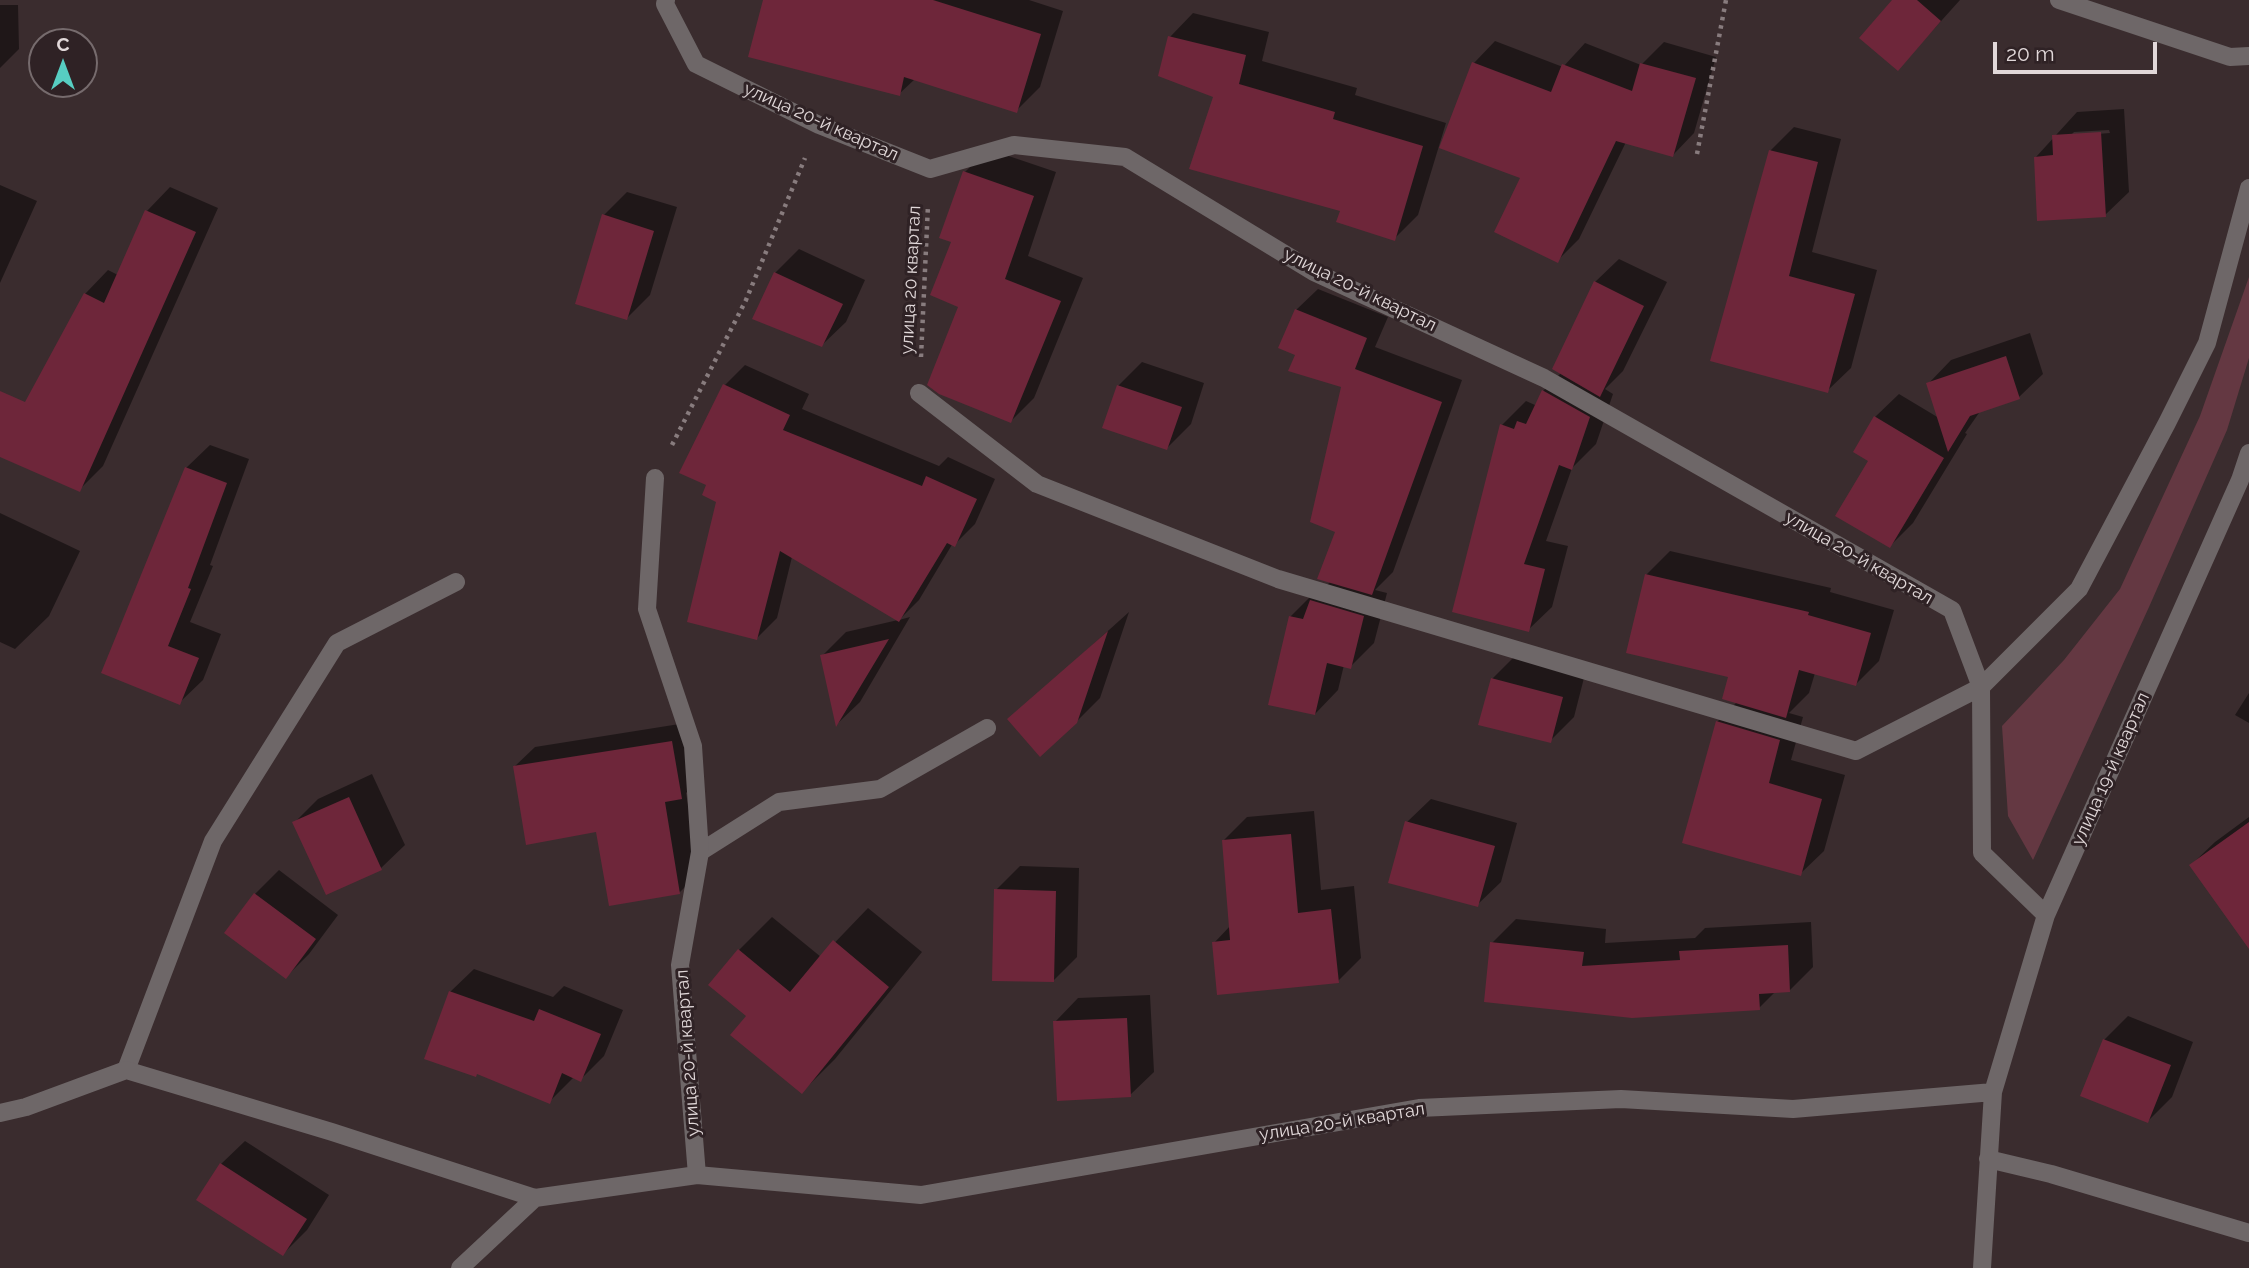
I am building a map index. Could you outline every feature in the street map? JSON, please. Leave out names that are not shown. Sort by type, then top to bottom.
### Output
[{"type":"street","name":"улица 20-й квартал","points":[[666,0],[665,4],[696,64],[819,125],[930,169],[1014,145],[1125,157],[1314,272],[1544,378],[1952,610],[1981,687],[1982,853],[2046,915]]},
{"type":"street","points":[[2059,0],[2230,57],[2249,56]]},
{"type":"street","points":[[919,393],[1037,484],[1278,579],[1856,751],[1981,687],[2079,589],[2207,343],[2249,187]]},
{"type":"street","name":"улица 19-й квартал","points":[[1982,1268],[1993,1092],[2046,915],[2240,480],[2249,453]]},
{"type":"street","name":"улица 20-й квартал","points":[[655,478],[647,609],[694,746],[700,852],[680,965],[697,1175]]},
{"type":"street","points":[[0,1113],[26,1107],[126,1070],[213,842],[337,643],[456,582]]},
{"type":"street","points":[[700,852],[779,802],[880,789],[987,728]]},
{"type":"street","name":"улица 20-й квартал","points":[[126,1070],[332,1132],[535,1198],[697,1175],[921,1195],[1419,1108],[1620,1099],[1793,1109],[1993,1092]]},
{"type":"street","points":[[1988,1159],[2051,1174],[2249,1233]]},
{"type":"street","points":[[460,1268],[535,1198]]},
{"type":"path","points":[[1697,154],[1726,0]]},
{"type":"path","points":[[655,478],[746,300],[819,125]]},
{"type":"path","name":"улица 20 квартал","points":[[919,393],[930,169]]},
{"type":"shaded area","points":[[2249,277],[2249,358],[2227,430],[2033,860],[2008,816],[2002,726],[2064,660],[2120,589],[2200,416]]},
{"type":"building","points":[[763,0],[933,0],[1041,34],[1017,113],[904,77],[900,96],[748,57]]},
{"type":"building","points":[[1892,0],[1917,0],[1941,21],[1898,71],[1859,38]]},
{"type":"building","points":[[1168,36],[1246,55],[1239,84],[1335,112],[1333,119],[1423,146],[1395,241],[1336,222],[1340,211],[1189,169],[1213,97],[1158,76]]},
{"type":"building","points":[[1472,62],[1551,92],[1562,64],[1632,91],[1640,63],[1696,78],[1673,157],[1616,141],[1558,263],[1494,232],[1520,178],[1439,148]]},
{"type":"building","points":[[2101,132],[2106,217],[2037,221],[2034,157],[2053,155],[2052,135]]},
{"type":"building","points":[[1769,150],[1818,162],[1789,276],[1855,294],[1828,393],[1710,361]]},
{"type":"building","points":[[963,171],[1034,196],[1005,279],[1061,301],[1011,423],[939,394],[927,385],[958,307],[930,295],[951,242],[939,238]]},
{"type":"building","points":[[145,210],[196,232],[80,492],[0,457],[0,391],[25,402],[84,293],[104,303]]},
{"type":"building","points":[[602,214],[654,231],[627,320],[575,304]]},
{"type":"building","points":[[774,272],[843,304],[822,347],[752,319]]},
{"type":"building","points":[[1594,281],[1644,306],[1600,397],[1552,369]]},
{"type":"building","points":[[1295,309],[1367,338],[1355,369],[1442,402],[1372,595],[1317,579],[1335,532],[1310,522],[1341,387],[1288,371],[1295,355],[1278,348]]},
{"type":"building","points":[[2006,356],[2020,399],[1970,416],[1948,452],[1926,383]]},
{"type":"building","points":[[723,384],[790,415],[783,430],[922,486],[926,476],[977,499],[955,547],[947,543],[899,622],[780,551],[757,640],[687,622],[716,502],[702,495],[706,485],[679,473]]},
{"type":"building","points":[[1117,385],[1182,407],[1167,450],[1102,428]]},
{"type":"building","points":[[1542,390],[1590,417],[1572,470],[1559,465],[1524,564],[1545,569],[1529,632],[1452,612],[1500,424],[1514,429],[1517,421],[1526,424]]},
{"type":"building","points":[[1874,416],[1944,458],[1890,548],[1835,516],[1868,461],[1853,452]]},
{"type":"building","points":[[185,467],[227,483],[188,588],[191,589],[168,646],[199,658],[180,705],[101,673]]},
{"type":"building","points":[[1645,574],[1809,612],[1808,615],[1871,633],[1856,686],[1799,670],[1786,718],[1722,699],[1728,677],[1626,653]]},
{"type":"building","points":[[1310,600],[1364,616],[1351,669],[1327,663],[1315,715],[1268,705],[1289,616],[1303,619]]},
{"type":"building","points":[[1108,631],[1077,723],[1040,757],[1007,719]]},
{"type":"building","points":[[889,639],[836,727],[820,655]]},
{"type":"building","points":[[1491,678],[1563,697],[1551,743],[1478,725]]},
{"type":"building","points":[[1716,721],[1780,740],[1769,783],[1822,799],[1801,876],[1682,843]]},
{"type":"building","points":[[672,741],[682,799],[665,802],[680,894],[609,906],[596,832],[526,845],[513,766]]},
{"type":"building","points":[[349,797],[382,870],[326,895],[292,822]]},
{"type":"building","points":[[1405,821],[1495,846],[1478,907],[1388,883]]},
{"type":"building","points":[[2249,822],[2249,949],[2189,865]]},
{"type":"building","points":[[1291,834],[1298,913],[1331,909],[1339,983],[1217,995],[1212,942],[1230,940],[1222,840]]},
{"type":"building","points":[[994,889],[1056,891],[1054,982],[992,981]]},
{"type":"building","points":[[254,893],[316,939],[286,979],[224,933]]},
{"type":"building","points":[[833,940],[889,987],[802,1094],[730,1035],[746,1016],[708,985],[738,949],[790,992]]},
{"type":"building","points":[[1490,942],[1584,952],[1582,966],[1680,960],[1679,951],[1788,945],[1790,992],[1759,994],[1760,1010],[1632,1018],[1484,1002]]},
{"type":"building","points":[[449,991],[534,1021],[539,1009],[601,1034],[581,1082],[562,1073],[550,1104],[477,1074],[476,1077],[424,1059]]},
{"type":"building","points":[[1127,1018],[1131,1097],[1057,1101],[1053,1021]]},
{"type":"building","points":[[2103,1039],[2171,1065],[2148,1123],[2080,1096]]},
{"type":"building","points":[[220,1163],[307,1219],[283,1256],[196,1200]]}]
